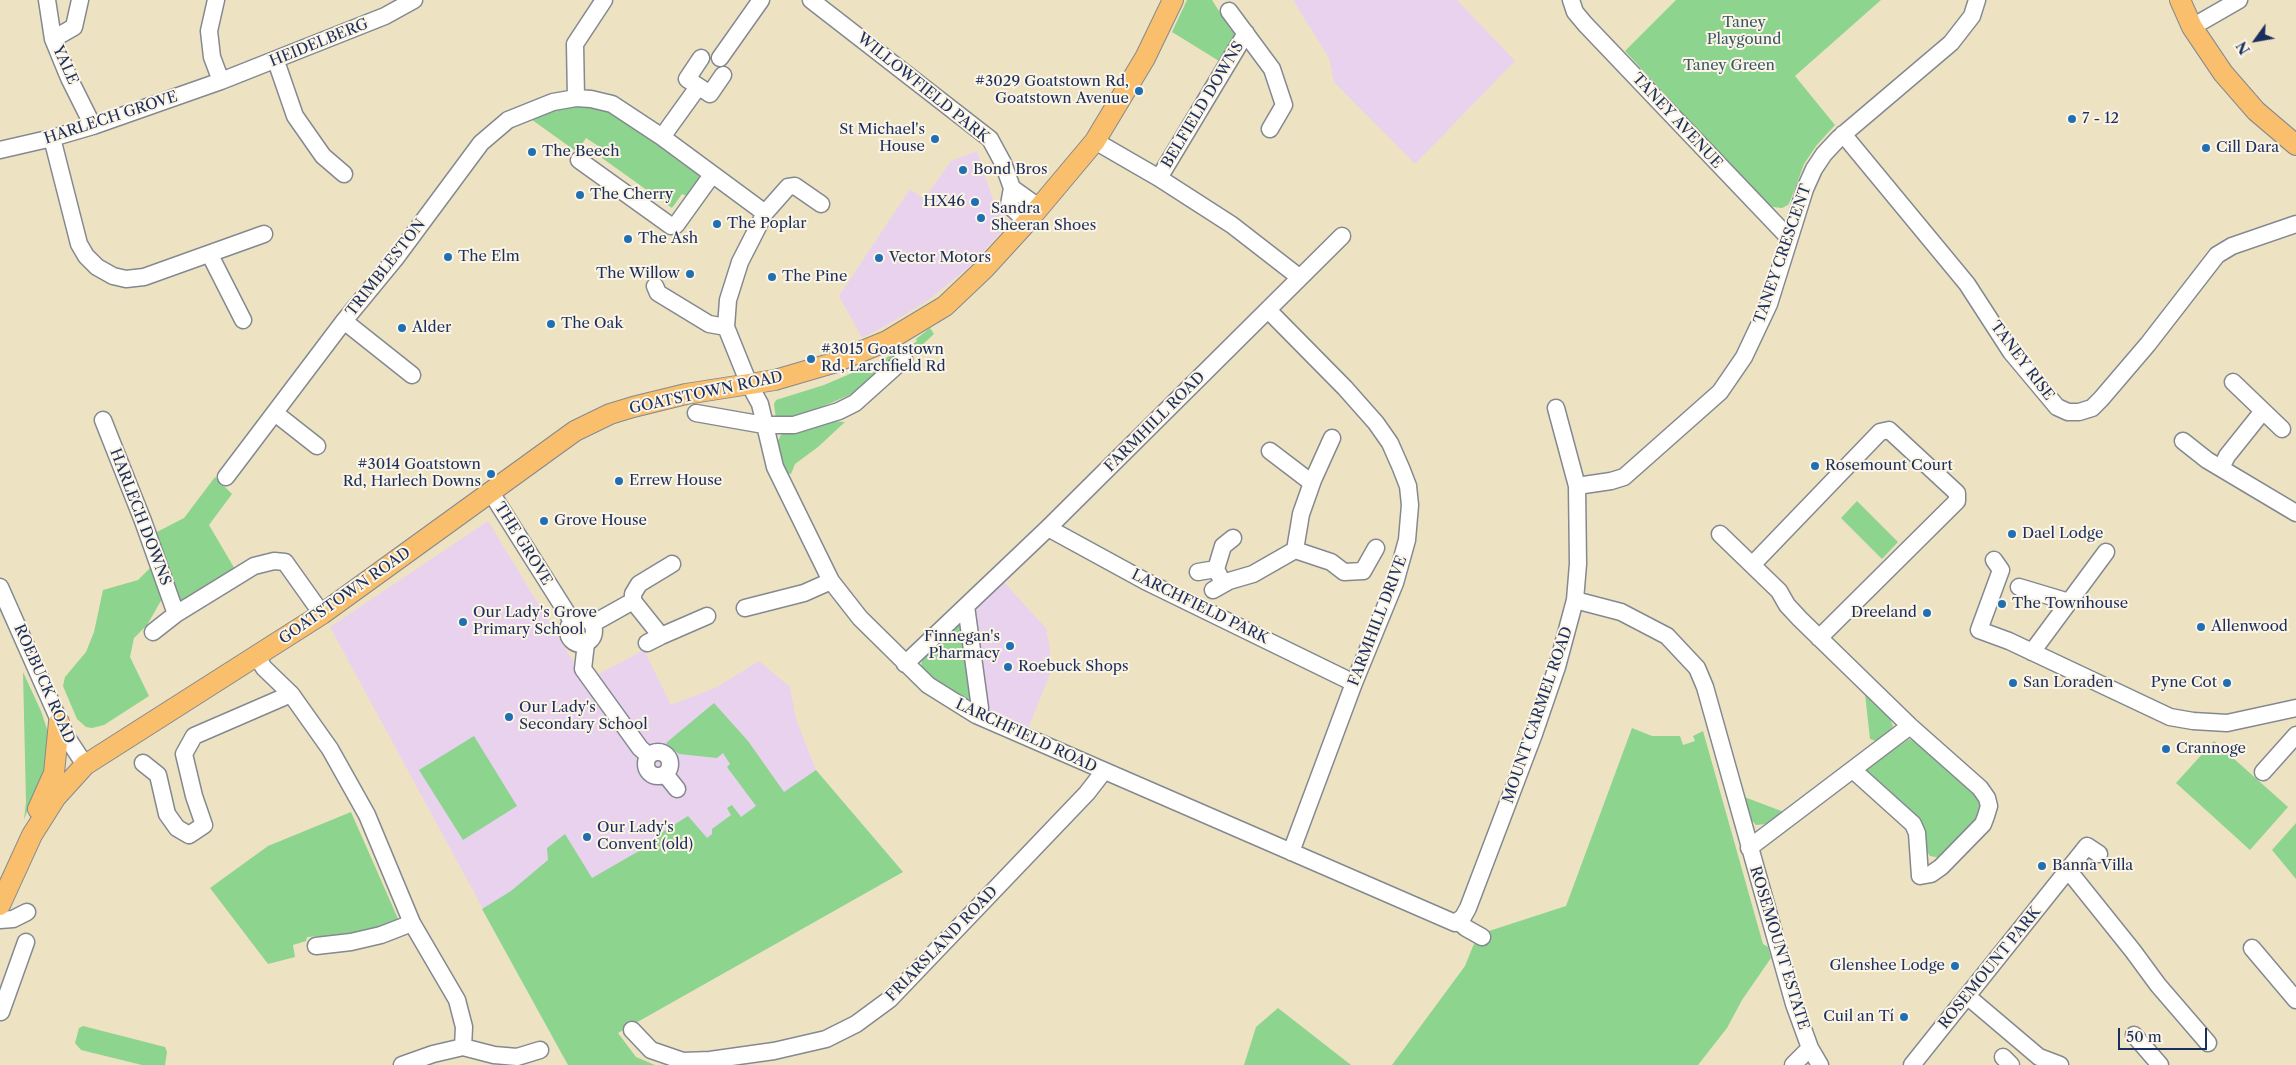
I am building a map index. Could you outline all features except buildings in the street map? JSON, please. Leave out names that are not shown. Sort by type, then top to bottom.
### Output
[{"type":"main road","name":"GOATSTOWN ROAD","points":[[85,765],[322,614],[575,431],[610,414],[686,394],[775,380],[833,363],[887,341],[914,326],[955,298],[1033,215],[1095,141],[1145,58],[1172,0]]},
{"type":"main road","points":[[2180,0],[2192,26],[2214,60],[2240,94],[2256,111],[2296,145]]},
{"type":"main road","points":[[32,835],[41,797],[54,773],[59,722]]},
{"type":"main road","points":[[0,905],[32,835],[56,797],[85,765]]},
{"type":"street","name":"YALE","points":[[47,0],[53,39],[69,78],[93,126]]},
{"type":"street","points":[[53,39],[74,27],[80,0]]},
{"type":"street","points":[[216,0],[209,31],[212,57],[221,81]]},
{"type":"street","name":"HEIDELBERG","points":[[221,81],[276,61],[385,16],[412,0]]},
{"type":"street","points":[[576,98],[574,44],[604,0]]},
{"type":"street","points":[[720,58],[761,0]]},
{"type":"street","name":"WILLOWFIELD PARK","points":[[811,0],[990,139],[1003,163],[1012,188],[1009,205],[1033,215]]},
{"type":"street","name":"TANEY AVENUE","points":[[1572,0],[1575,12],[1584,24],[1789,238]]},
{"type":"street","name":"TANEY CRESCENT","points":[[1577,486],[1611,481],[1624,476],[1720,392],[1744,358],[1769,304],[1789,238],[1814,169],[1824,154],[1843,134],[1951,43],[1972,16],[1978,0]]},
{"type":"street","points":[[2192,26],[2239,0]]},
{"type":"street","name":"BELFIELD DOWNS","points":[[1229,11],[1272,69],[1284,105],[1270,128]]},
{"type":"street","name":"BELFIELD DOWNS","points":[[1159,178],[1246,33]]},
{"type":"street","points":[[702,58],[687,79],[710,94],[723,76]]},
{"type":"street","points":[[276,61],[295,116],[323,156],[344,174]]},
{"type":"street","name":"HARLECH GROVE","points":[[0,150],[93,126],[221,81]]},
{"type":"street","points":[[662,137],[698,87]]},
{"type":"street","name":"TRIMBLESTON","points":[[226,476],[344,322],[395,259],[481,143],[508,120],[553,102],[576,98],[612,104],[662,137],[765,213]]},
{"type":"street","name":"TANEY RISE","points":[[1843,134],[1967,284],[2011,352],[2057,407],[2068,412],[2079,412],[2092,408],[2101,399],[2217,255],[2232,246],[2296,224]]},
{"type":"street","points":[[52,138],[79,244],[86,256],[97,267],[113,276],[126,278],[144,277],[210,255],[264,234]]},
{"type":"street","points":[[1095,141],[1159,178],[1232,225],[1299,277]]},
{"type":"street","points":[[579,160],[671,226],[676,225],[712,175]]},
{"type":"street","points":[[749,384],[726,327],[728,300],[740,262],[765,213],[788,187],[795,186],[821,204]]},
{"type":"street","name":"FARMHILL ROAD","points":[[904,664],[1048,528],[1342,236]]},
{"type":"street","points":[[210,255],[243,320]]},
{"type":"street","points":[[655,286],[658,292],[709,324],[726,327]]},
{"type":"street","name":"FARMHILL DRIVE","points":[[1269,310],[1345,388],[1376,423],[1390,443],[1408,486],[1410,505],[1408,540],[1395,583],[1354,683],[1291,852]]},
{"type":"street","points":[[344,322],[412,374]]},
{"type":"street","points":[[696,413],[764,425],[794,425],[839,411],[855,403],[904,359]]},
{"type":"street","points":[[2233,382],[2282,429]]},
{"type":"street","name":"LARCHFIELD ROAD","points":[[749,384],[760,404],[775,467],[831,581],[860,618],[904,664],[928,685],[976,715],[1456,922],[1482,937]]},
{"type":"street","name":"MOUNT CARMEL ROAD","points":[[1456,922],[1463,917],[1468,908],[1534,734],[1557,667],[1575,600],[1578,544],[1577,486],[1556,408]]},
{"type":"street","points":[[2221,468],[2227,456],[2263,411]]},
{"type":"street","points":[[275,413],[317,446]]},
{"type":"street","name":"HARLECH DOWNS","points":[[103,420],[143,521],[176,614]]},
{"type":"street","points":[[1752,565],[1880,432],[1889,430],[1957,493],[1957,501],[1819,638]]},
{"type":"street","points":[[1295,550],[1301,514],[1312,483],[1332,438]]},
{"type":"street","points":[[2183,441],[2207,460],[2296,513]]},
{"type":"street","points":[[1270,451],[1312,483]]},
{"type":"street","name":"THE GROVE","points":[[490,492],[572,621],[568,628],[568,637],[574,643],[586,643]]},
{"type":"street","name":"LARCHFIELD PARK","points":[[1048,528],[1146,582],[1354,683]]},
{"type":"street","points":[[1720,534],[1779,591],[1787,605],[1819,638],[1910,726],[1980,788],[1987,798],[1989,806],[1982,824],[1941,866],[1931,874],[1920,876],[1917,833],[1913,824],[1853,770]]},
{"type":"street","points":[[1233,538],[1224,546],[1216,569],[1218,587],[1253,574],[1295,550],[1331,562],[1344,572],[1363,571],[1376,548]]},
{"type":"street","points":[[2032,652],[2106,552]]},
{"type":"street","points":[[1994,560],[2001,570],[1979,630],[2032,652],[2170,717],[2193,721],[2227,722],[2296,708]]},
{"type":"street","points":[[153,632],[176,614],[254,566],[274,561],[284,562],[322,614]]},
{"type":"street","points":[[672,564],[639,584],[633,594],[633,601],[654,640],[707,616]]},
{"type":"street","points":[[1198,572],[1216,569]]},
{"type":"street","points":[[745,608],[804,593],[831,581]]},
{"type":"street","name":"ROEBUCK ROAD","points":[[0,587],[59,722],[74,752],[85,765]]},
{"type":"street","points":[[2019,587],[2069,602]]},
{"type":"street","name":"ROSEMOUNT ESTATE","points":[[1575,600],[1621,612],[1667,636],[1678,645],[1697,668],[1718,732],[1794,1004],[1810,1048],[1820,1065]]},
{"type":"street","points":[[592,624],[633,601]]},
{"type":"street","points":[[966,606],[980,708],[976,715]]},
{"type":"street","points":[[572,621],[583,618],[592,624]]},
{"type":"street","points":[[592,624],[593,637],[586,643],[583,670],[640,748],[649,756],[646,764],[648,771],[654,775],[665,774],[677,789]]},
{"type":"street","points":[[257,657],[264,668],[291,694],[330,749],[367,815],[412,923],[457,1000],[464,1027],[463,1047]]},
{"type":"street","points":[[143,763],[158,775],[167,814],[177,828],[189,836],[204,825],[194,796],[184,754],[194,736],[291,694]]},
{"type":"street","name":"ROSEMOUNT ESTATE","points":[[1749,848],[1910,726]]},
{"type":"street","points":[[2263,772],[2296,735]]},
{"type":"street","points":[[1086,763],[1083,769],[1087,793]]},
{"type":"street","name":"FRIARSLAND ROAD","points":[[632,1030],[651,1050],[682,1062],[774,1051],[826,1039],[856,1024],[890,999],[1087,793],[1101,778],[1104,771]]},
{"type":"street","name":"ROSEMOUNT PARK","points":[[1912,1065],[2087,846],[2099,854]]},
{"type":"street","points":[[2068,870],[2158,985],[2208,1043]]},
{"type":"street","points":[[0,920],[13,919],[27,912]]},
{"type":"street","points":[[316,946],[351,942],[381,935],[412,923]]},
{"type":"street","points":[[3,1001],[26,942]]},
{"type":"street","points":[[2252,948],[2296,1000]]},
{"type":"street","points":[[1967,996],[2039,1057],[2060,1065]]},
{"type":"street","points":[[2134,1036],[2160,1065]]},
{"type":"street","points":[[402,1065],[433,1054],[463,1047],[494,1055],[517,1057],[540,1050]]},
{"type":"street","name":"ROSEMOUNT ESTATE","points":[[1793,1065],[1810,1048]]},
{"type":"shaded area","points":[[1293,0],[1457,0],[1515,61],[1415,164],[1334,82],[1329,58]]},
{"type":"shaded area","points":[[977,151],[994,202],[1005,215],[1007,222],[1002,231],[969,267],[927,301],[862,338],[839,296],[910,189],[924,199],[951,161]]},
{"type":"shaded area","points":[[488,521],[585,681],[644,650],[671,705],[717,687],[759,661],[790,687],[796,719],[816,770],[903,872],[565,1060],[330,627]]},
{"type":"shaded area","points":[[1000,578],[1046,628],[1049,644],[1052,669],[1027,731],[992,716],[987,710],[974,604]]},
{"type":"green space","points":[[1187,0],[1212,0],[1231,30],[1237,30],[1240,33],[1219,61],[1172,32]]},
{"type":"green space","name":"Taney Green","points":[[1676,0],[1881,0],[1795,76],[1835,125],[1816,146],[1804,164],[1788,205],[1782,208],[1767,204],[1625,51]]},
{"type":"green space","points":[[576,106],[593,106],[610,110],[673,153],[672,156],[694,172],[697,169],[702,178],[689,197],[682,194],[672,208],[602,158],[606,151],[586,138],[577,152],[528,117]]},
{"type":"green space","points":[[930,328],[934,334],[910,356],[861,390],[805,414],[776,419],[774,404],[776,400],[824,385],[878,362],[913,344],[917,341],[916,339]]},
{"type":"green space","points":[[833,421],[845,422],[818,447],[795,464],[791,474],[787,473],[776,450],[777,442],[781,435],[786,431]]},
{"type":"green space","points":[[215,477],[232,494],[209,525],[236,571],[181,601],[177,599],[151,535],[184,518]]},
{"type":"green space","points":[[1857,501],[1898,542],[1882,559],[1841,518]]},
{"type":"green space","points":[[150,568],[162,599],[147,625],[134,638],[130,657],[149,696],[104,725],[92,728],[86,727],[77,719],[63,686],[65,677],[86,652],[94,632],[103,590],[138,580]]},
{"type":"green space","points":[[960,623],[964,627],[972,697],[968,700],[963,700],[921,670],[922,657],[954,624]]},
{"type":"green space","points":[[23,672],[41,711],[49,735],[46,768],[33,794],[24,820],[26,802]]},
{"type":"green space","points":[[1865,694],[1890,719],[1893,726],[1890,731],[1876,741],[1870,739]]},
{"type":"green space","points":[[714,703],[748,741],[784,792],[816,770],[903,872],[618,1033],[636,1057],[655,1065],[568,1065],[482,909],[511,891],[548,860],[547,848],[565,834],[592,878],[646,847],[661,833],[688,816],[707,838],[712,834],[712,829],[731,815],[727,808],[732,805],[741,817],[756,806],[727,767],[730,764],[723,753],[717,758],[679,754],[666,743]]},
{"type":"green space","points":[[1632,728],[1652,736],[1680,736],[1683,745],[1695,741],[1693,736],[1703,731],[1763,944],[1768,947],[1771,958],[1742,1000],[1727,1028],[1698,1065],[1392,1065],[1465,966],[1473,946],[1483,929],[1489,931],[1566,906]]},
{"type":"green space","points":[[474,736],[517,806],[463,840],[419,770]]},
{"type":"green space","points":[[1909,739],[1916,742],[1918,740],[1978,795],[1982,804],[1976,822],[1941,858],[1930,856],[1866,773],[1866,768]]},
{"type":"green space","points":[[2214,741],[2288,807],[2250,850],[2176,783]]},
{"type":"green space","points":[[1744,798],[1784,812],[1767,824],[1756,825],[1747,815]]},
{"type":"green space","points":[[351,812],[399,921],[379,932],[328,940],[321,936],[307,937],[306,941],[293,945],[295,957],[268,964],[210,888],[268,846]]},
{"type":"green space","points":[[2296,823],[2296,879],[2272,850]]},
{"type":"green space","points":[[1278,1008],[1351,1065],[1244,1065],[1256,1027]]},
{"type":"green space","points":[[83,1026],[165,1047],[167,1052],[165,1065],[142,1065],[81,1050],[75,1043],[79,1028]]},
{"type":"place","name":"#3029 Goatstown Rd, Goatstown Avenue","points":[[1139,91]]},
{"type":"place","name":"7 - 12","points":[[2072,119]]},
{"type":"place","name":"St Michael's House","points":[[935,139]]},
{"type":"place","name":"Cill Dara","points":[[2206,148]]},
{"type":"place","name":"The Beech","points":[[532,152]]},
{"type":"place","name":"Bond Bros","points":[[963,170]]},
{"type":"place","name":"The Cherry","points":[[580,195]]},
{"type":"place","name":"HX46","points":[[975,202]]},
{"type":"place","name":"Sandra Sheeran Shoes","points":[[981,218]]},
{"type":"place","name":"The Poplar","points":[[717,224]]},
{"type":"place","name":"The Ash","points":[[628,239]]},
{"type":"place","name":"The Elm","points":[[448,257]]},
{"type":"place","name":"Vector Motors","points":[[879,258]]},
{"type":"place","name":"The Willow","points":[[690,274]]},
{"type":"place","name":"The Pine","points":[[772,277]]},
{"type":"place","name":"The Oak","points":[[551,324]]},
{"type":"place","name":"Alder","points":[[402,328]]},
{"type":"place","name":"#3015 Goatstown Rd, Larchfield Rd","points":[[811,359]]},
{"type":"place","name":"Rosemount Court","points":[[1815,466]]},
{"type":"place","name":"#3014 Goatstown Rd, Harlech Downs","points":[[491,474]]},
{"type":"place","name":"Errew House","points":[[619,481]]},
{"type":"place","name":"Grove House","points":[[544,521]]},
{"type":"place","name":"Dael Lodge","points":[[2012,534]]},
{"type":"place","name":"The Townhouse","points":[[2002,604]]},
{"type":"place","name":"Dreeland","points":[[1927,613]]},
{"type":"place","name":"Our Lady's Grove Primary School","points":[[463,622]]},
{"type":"place","name":"Allenwood","points":[[2201,627]]},
{"type":"place","name":"Finnegan's Pharmacy","points":[[1010,646]]},
{"type":"place","name":"Roebuck Shops","points":[[1008,667]]},
{"type":"place","name":"San Loraden","points":[[2013,683]]},
{"type":"place","name":"Pyne Cot","points":[[2227,683]]},
{"type":"place","name":"Our Lady's Secondary School","points":[[509,717]]},
{"type":"place","name":"Crannoge","points":[[2166,749]]},
{"type":"place","name":"Our Lady's Convent (old)","points":[[587,837]]},
{"type":"place","name":"Banna Villa","points":[[2042,866]]},
{"type":"place","name":"Glenshee Lodge","points":[[1955,966]]},
{"type":"place","name":"Cuil an Tí","points":[[1904,1017]]},
{"type":"park label","name":"Taney Playgound","points":[[1744,32]]}]
